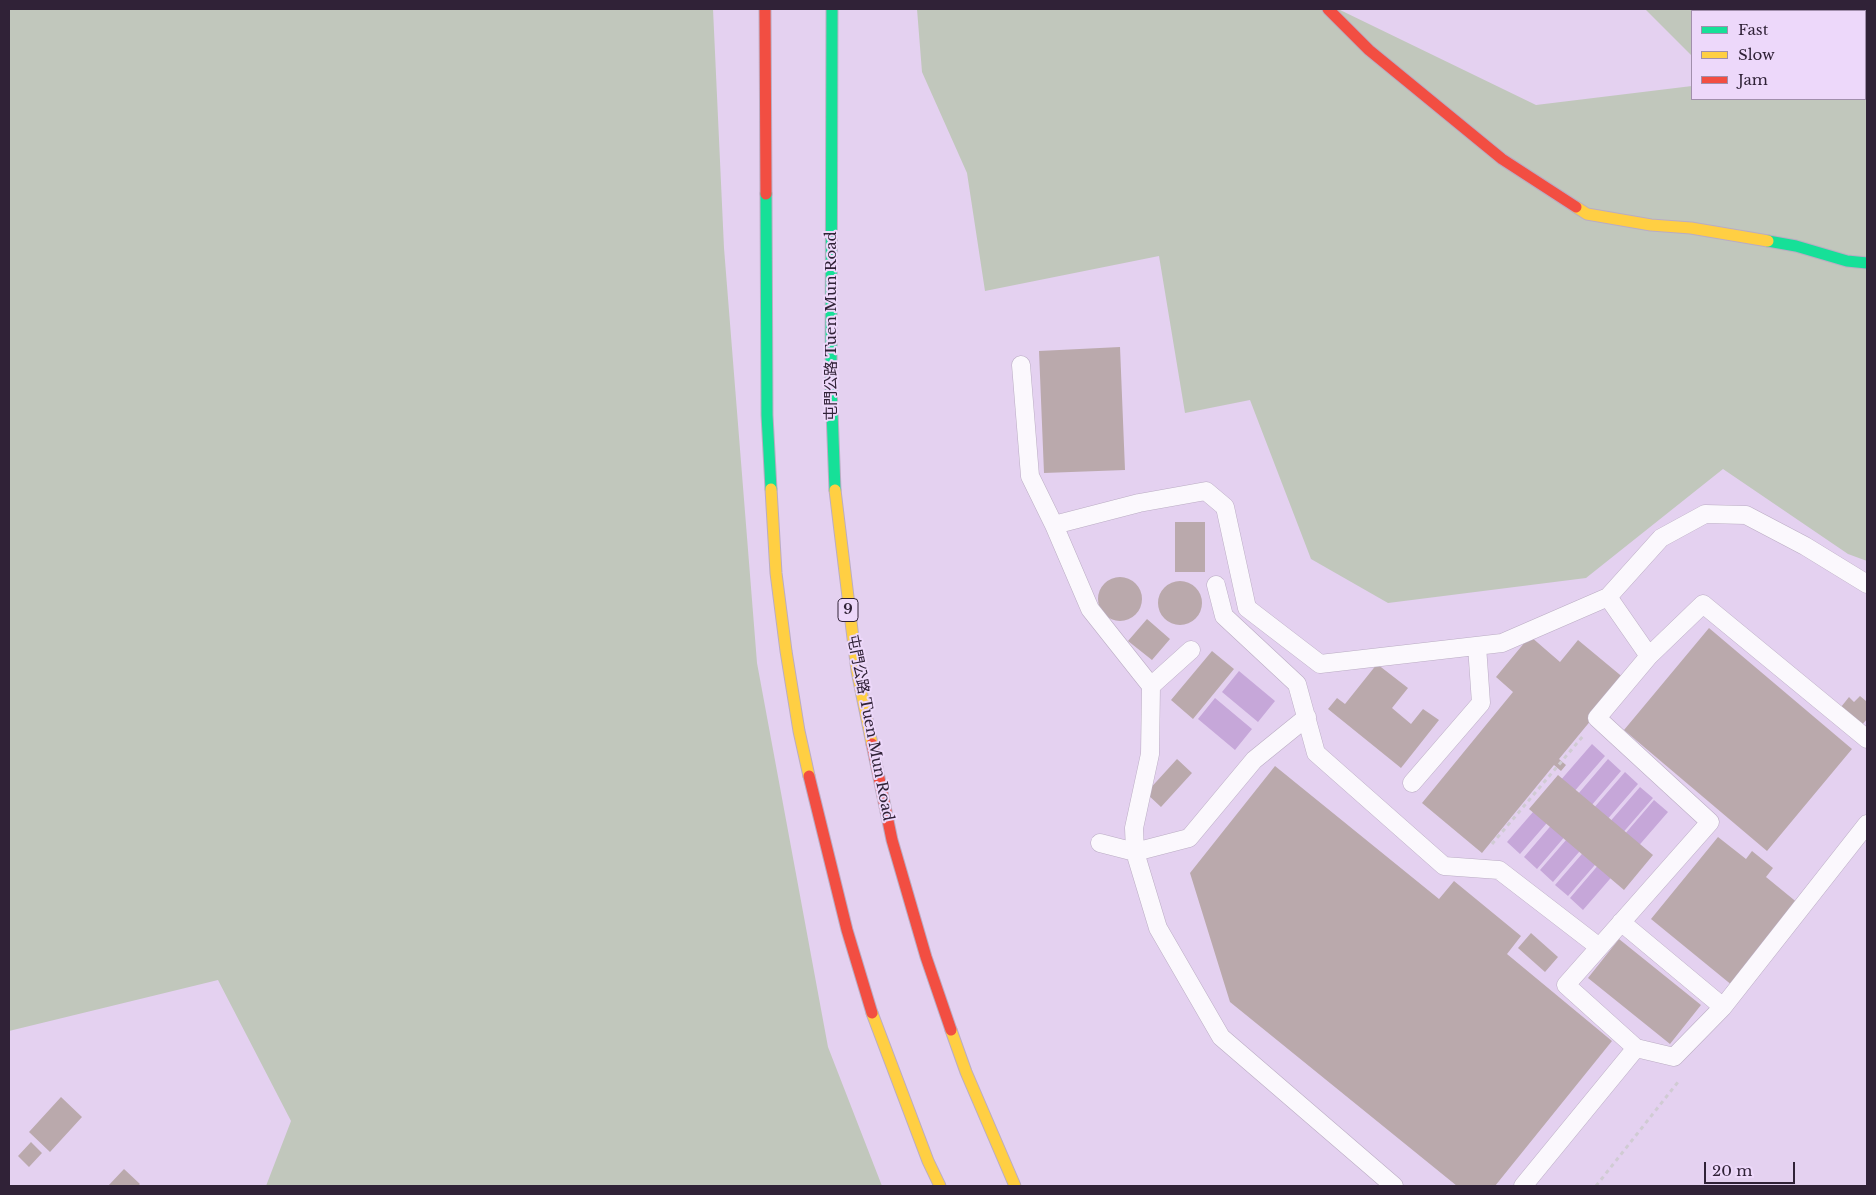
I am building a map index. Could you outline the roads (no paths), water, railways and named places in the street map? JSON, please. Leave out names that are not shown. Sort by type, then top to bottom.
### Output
[{"type":"main road","points":[[765,9],[767,415],[776,573],[786,651],[798,731],[847,930],[870,1008],[928,1161],[940,1186]]},
{"type":"main road","name":"屯門公路 Tuen Mun Road","points":[[832,9],[831,385],[833,454],[838,523],[857,672],[892,840],[926,957],[966,1072],[1015,1186]]},
{"type":"main road","points":[[1328,9],[1369,50],[1502,158],[1587,214],[1691,228],[1796,246],[1847,261],[1867,263]]},
{"type":"lane","points":[[1022,365],[1030,476],[1054,524],[1090,608],[1150,686],[1150,754],[1134,828],[1135,852],[1158,928],[1221,1037],[1394,1186]]},
{"type":"lane","points":[[1054,524],[1139,503],[1206,491],[1225,507],[1247,608],[1320,664],[1502,643],[1608,596],[1661,538],[1705,514],[1746,515],[1805,546],[1867,584]]},
{"type":"lane","points":[[1216,584],[1224,616],[1297,684],[1316,753],[1444,866],[1499,870],[1599,947]]},
{"type":"lane","points":[[1608,596],[1649,656]]},
{"type":"lane","points":[[1867,739],[1703,604],[1649,656],[1597,718],[1710,822],[1566,985],[1636,1048],[1674,1058],[1723,1007],[1867,824]]},
{"type":"lane","points":[[1412,783],[1481,703],[1477,646]]},
{"type":"lane","points":[[1150,686],[1191,650]]},
{"type":"lane","points":[[1100,843],[1135,852],[1189,838],[1254,760],[1307,717]]},
{"type":"lane","points":[[1621,922],[1723,1007]]},
{"type":"lane","points":[[1523,1186],[1636,1048]]}]
